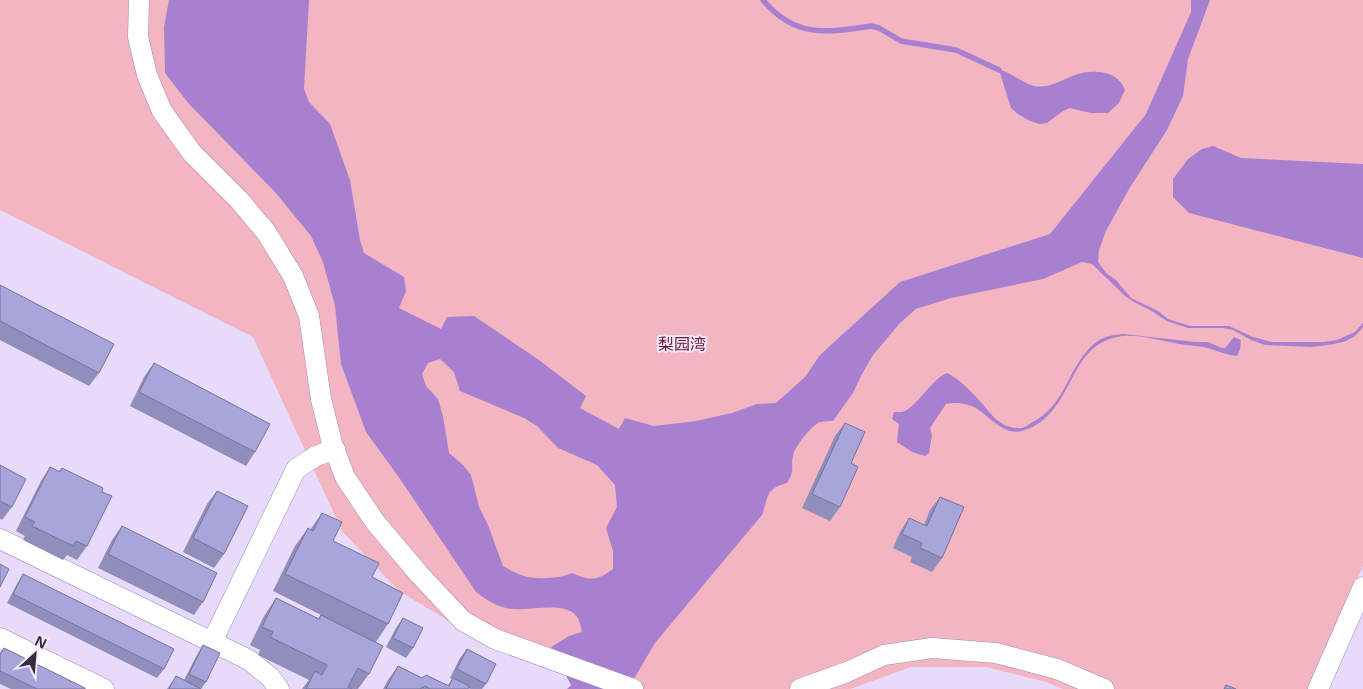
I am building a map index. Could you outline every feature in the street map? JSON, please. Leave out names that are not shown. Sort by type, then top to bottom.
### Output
[{"type":"street","points":[[139,0],[138,37],[146,75],[162,111],[192,153],[240,201],[266,232],[293,276],[308,316],[321,399],[334,449],[345,477],[375,522],[419,574],[463,620],[495,639],[633,689]]},
{"type":"street","points":[[212,642],[296,470],[316,456],[334,449]]},
{"type":"street","points":[[0,539],[249,660],[270,676],[279,689]]},
{"type":"street","points":[[1318,689],[1363,587]]},
{"type":"street","points":[[0,638],[104,689]]},
{"type":"street","points":[[800,689],[847,672],[884,655],[932,648],[996,653],[1057,668],[1104,689]]},
{"type":"green space","name":"梨园湾","points":[[0,0],[1363,0],[1363,566],[1308,689],[1063,689],[1046,682],[986,667],[911,667],[850,689],[601,689],[480,640],[399,591],[342,531],[253,337],[0,210]]},
{"type":"shaded area","points":[[169,0],[309,0],[304,89],[309,102],[330,124],[350,180],[364,253],[404,277],[406,291],[399,308],[441,329],[447,317],[474,316],[539,360],[586,396],[580,408],[619,429],[625,418],[654,426],[696,421],[732,413],[757,404],[776,403],[805,377],[820,355],[900,282],[1050,234],[1146,114],[1191,12],[1191,0],[1210,0],[1188,59],[1183,96],[1167,130],[1129,189],[1106,231],[1099,250],[1098,262],[1106,273],[1116,280],[1131,298],[1158,311],[1168,319],[1190,326],[1229,326],[1253,337],[1272,342],[1324,342],[1337,340],[1355,332],[1363,323],[1363,327],[1355,336],[1346,341],[1313,347],[1265,345],[1233,330],[1223,328],[1188,328],[1167,321],[1134,302],[1125,296],[1092,264],[1082,262],[1043,279],[951,298],[916,309],[900,323],[873,355],[853,393],[833,421],[820,422],[804,437],[794,452],[792,471],[787,483],[771,491],[762,515],[655,643],[628,689],[567,689],[571,685],[551,647],[569,636],[582,632],[578,619],[572,612],[564,609],[506,608],[490,602],[476,592],[366,432],[341,364],[335,306],[323,262],[311,236],[275,192],[189,104],[165,73],[164,27]],"holes":[[[440,359],[454,372],[460,391],[524,418],[537,426],[558,448],[597,465],[615,485],[617,507],[606,528],[613,551],[613,569],[598,578],[589,578],[572,573],[554,578],[539,578],[526,577],[503,566],[488,525],[479,507],[471,475],[449,453],[443,416],[438,399],[426,386],[422,374],[428,363]]]},
{"type":"shaded area","points":[[999,70],[1029,85],[1039,87],[1050,85],[1082,73],[1104,73],[1117,78],[1125,90],[1119,103],[1108,113],[1091,113],[1070,108],[1047,123],[1039,124],[1030,121],[1011,108]]},
{"type":"shaded area","points":[[1213,146],[1241,158],[1363,164],[1363,258],[1189,213],[1173,197],[1173,179],[1188,159],[1202,149]]},
{"type":"shaded area","points":[[1123,334],[1208,342],[1222,348],[1225,348],[1234,337],[1241,340],[1237,356],[1203,347],[1145,337],[1122,336],[1103,342],[1090,352],[1079,365],[1053,411],[1040,423],[1022,431],[1009,431],[972,406],[950,403],[946,404],[930,428],[932,435],[929,453],[925,456],[912,452],[897,442],[899,424],[892,419],[894,412],[902,412],[908,409],[935,381],[947,373],[968,389],[1000,422],[1010,427],[1023,428],[1044,415],[1053,405],[1088,350],[1104,338]]},
{"type":"building","points":[[0,285],[114,344],[99,373],[0,321]]},
{"type":"building","points":[[154,363],[270,424],[255,452],[139,392]]},
{"type":"building","points":[[845,423],[865,432],[851,463],[858,467],[840,507],[812,494]]},
{"type":"building","points":[[0,465],[26,479],[12,507],[0,501]]},
{"type":"building","points":[[50,467],[60,472],[62,468],[103,488],[102,492],[112,496],[87,546],[76,541],[73,546],[32,526],[35,522],[25,517]]},
{"type":"building","points":[[217,491],[248,506],[224,554],[193,538]]},
{"type":"building","points":[[940,497],[964,507],[942,558],[920,548],[922,543],[902,534],[909,518],[927,526]]},
{"type":"building","points":[[322,513],[342,522],[333,541],[379,563],[372,577],[403,593],[388,624],[285,574],[308,528],[313,531]]},
{"type":"building","points":[[122,526],[217,573],[203,602],[108,554]]},
{"type":"building","points":[[0,564],[9,569],[0,587]]},
{"type":"building","points":[[23,574],[174,649],[164,669],[13,594]]},
{"type":"building","points":[[276,598],[319,619],[321,615],[383,646],[369,674],[358,668],[348,687],[352,689],[306,689],[315,671],[322,675],[327,665],[270,637],[273,632],[262,627]]},
{"type":"building","points":[[403,618],[423,628],[413,648],[393,638]]},
{"type":"building","points":[[203,645],[220,653],[206,682],[189,674]]},
{"type":"building","points":[[4,648],[85,689],[37,689],[0,671],[0,655]]},
{"type":"building","points":[[467,649],[496,664],[486,684],[457,669]]},
{"type":"building","points":[[398,666],[422,678],[426,675],[449,686],[453,678],[469,686],[468,689],[430,689],[425,686],[420,689],[386,689]]},
{"type":"building","points":[[176,676],[201,689],[169,689]]},
{"type":"building","points":[[1226,685],[1236,689],[1224,689]]},
{"type":"waterway","points":[[763,0],[775,12],[799,27],[826,31],[871,26],[879,28],[901,41],[956,50],[999,70]]}]
